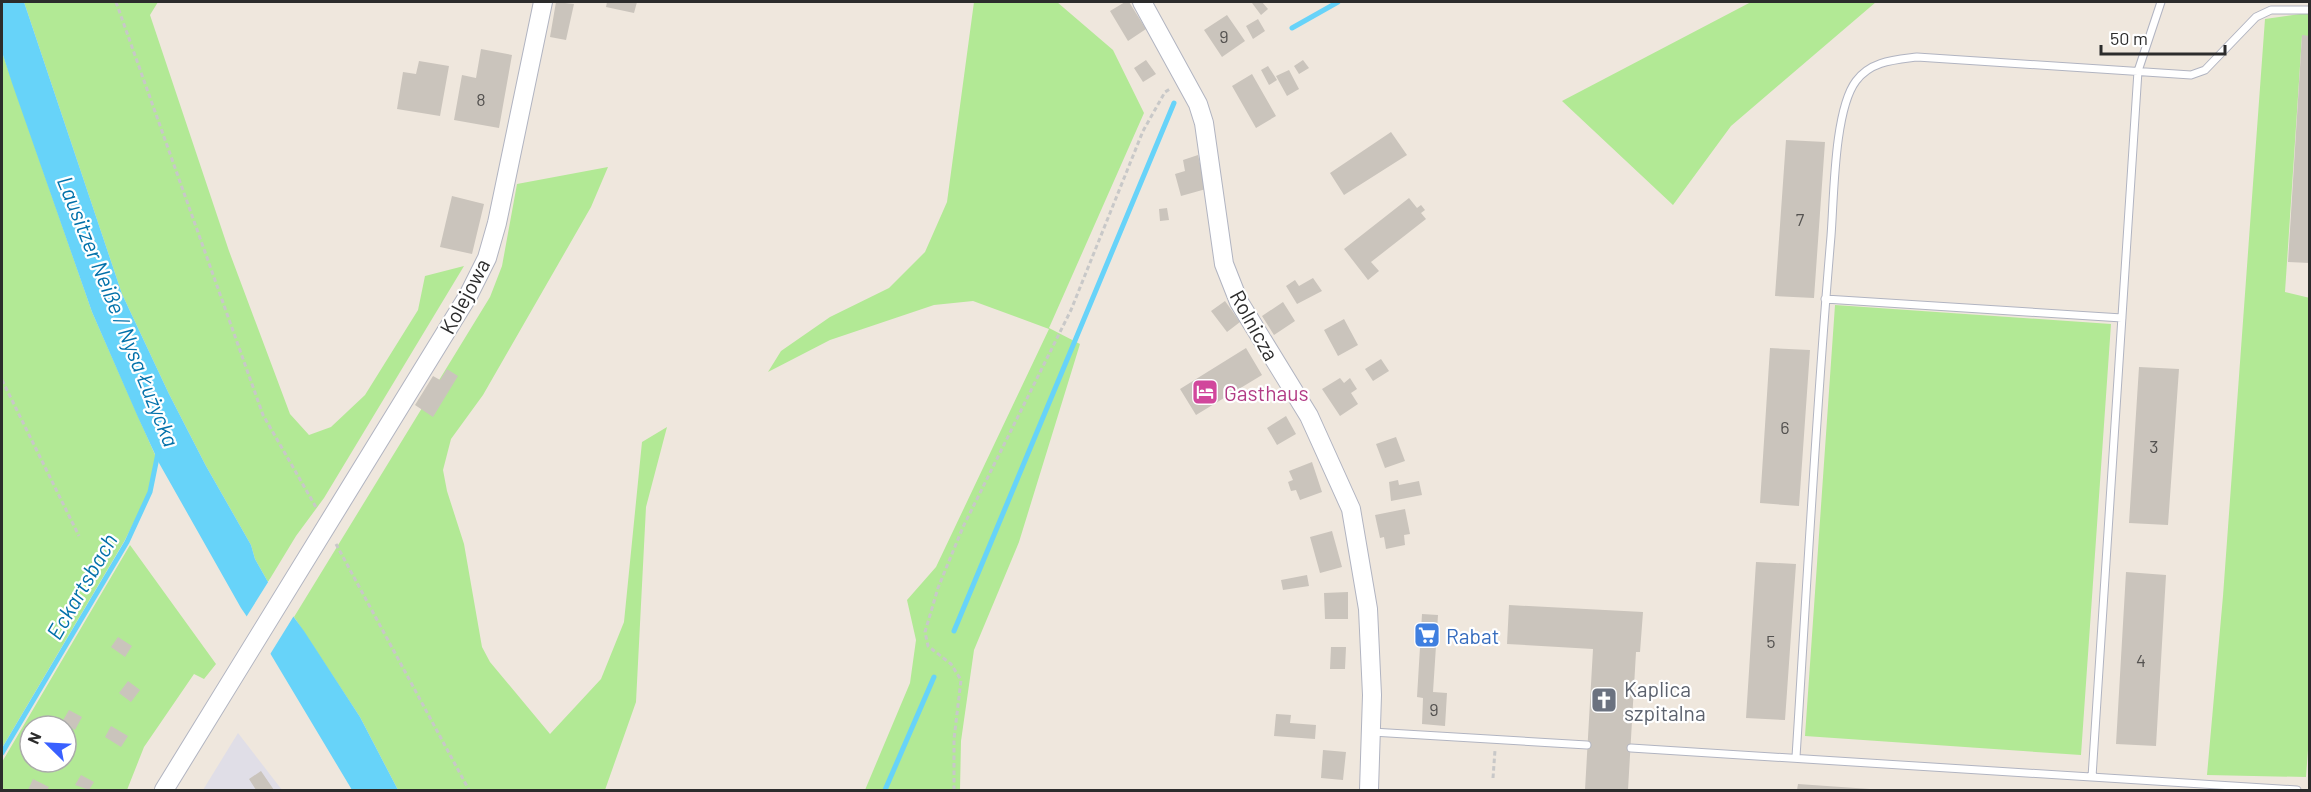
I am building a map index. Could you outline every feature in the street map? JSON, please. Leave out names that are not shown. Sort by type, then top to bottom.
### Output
[{"type":"street","name":"Kolejowa","points":[[164,790],[468,296],[487,258],[543,2]]},
{"type":"street","name":"Rolnicza","points":[[1142,2],[1198,104],[1204,123],[1224,264],[1239,302],[1309,416],[1351,509],[1368,609],[1372,732],[1369,790]]},
{"type":"lane","points":[[2091,777],[2138,71],[2161,2]]},
{"type":"lane","points":[[1796,757],[1825,299],[1841,116],[1855,81],[1869,67],[1888,60],[1917,57],[2191,75],[2205,70],[2256,17],[2271,10],[2310,10]]},
{"type":"lane","points":[[1825,299],[2122,318]]},
{"type":"lane","points":[[1372,732],[1587,745]]},
{"type":"lane","points":[[1631,747],[2091,777],[2222,788],[2297,790]]},
{"type":"path","points":[[116,2],[263,415],[469,790]]},
{"type":"path","points":[[954,790],[954,739],[961,680],[951,664],[928,646],[926,632],[938,588],[963,527],[1071,310],[1143,131],[1165,92],[1185,81]]},
{"type":"path","points":[[2,380],[79,536]]},
{"type":"path","points":[[1493,778],[1496,750]]},
{"type":"shaded area","points":[[238,733],[282,790],[203,790]]},
{"type":"green space","points":[[24,2],[158,2],[150,15],[229,251],[290,414],[309,435],[331,427],[365,395],[418,310],[425,276],[464,266],[324,498],[296,536],[268,582],[255,559],[251,545],[206,466],[169,394],[122,294]]},
{"type":"green space","points":[[974,2],[1057,2],[1113,50],[1144,113],[1049,328],[1080,344],[1019,542],[974,650],[961,741],[960,790],[865,790],[910,683],[916,640],[907,600],[936,567],[1049,329],[973,301],[934,305],[830,340],[768,372],[781,351],[830,317],[889,288],[925,252],[947,202]]},
{"type":"green space","points":[[1751,2],[1876,2],[1731,126],[1673,205],[1562,101]]},
{"type":"green space","points":[[2309,14],[2309,36],[2302,36],[2285,292],[2310,298],[2310,722],[2306,777],[2207,775],[2223,596],[2265,19]]},
{"type":"green space","points":[[2,52],[92,312],[156,457],[149,492],[125,540],[22,714],[18,714],[18,721],[2,748]]},
{"type":"green space","points":[[608,167],[591,207],[483,395],[451,439],[443,470],[447,491],[464,544],[482,647],[490,662],[550,734],[601,679],[624,622],[642,442],[667,427],[646,507],[636,702],[605,790],[398,790],[360,717],[294,617],[490,297],[502,266],[517,184]]},
{"type":"green space","points":[[1835,305],[2111,324],[2081,755],[1805,736]]},
{"type":"green space","points":[[130,545],[216,664],[204,679],[194,674],[144,747],[127,790],[2,790],[2,762],[18,735],[18,774],[78,774],[78,714],[30,714]]},
{"type":"water","name":"Lausitzer Neiße / Nysa Łużycka","points":[[2,2],[24,2],[122,294],[169,394],[206,466],[251,545],[255,559],[268,582],[304,631],[360,717],[398,790],[352,790],[241,608],[159,463],[92,312],[12,83],[2,52]]},
{"type":"pier","points":[[270,579],[280,598],[285,599],[295,614],[269,656],[245,619]]},
{"type":"building","points":[[556,2],[574,4],[566,40],[550,37]]},
{"type":"building","points":[[607,2],[637,2],[634,13],[606,7]]},
{"type":"building","points":[[1129,2],[1146,29],[1128,41],[1110,11]]},
{"type":"building","points":[[1262,2],[1268,9],[1261,15],[1252,3]]},
{"type":"building","points":[[1227,15],[1245,41],[1222,57],[1204,30]]},
{"type":"building","points":[[1258,19],[1265,31],[1253,39],[1246,26]]},
{"type":"building","points":[[2302,35],[2310,36],[2310,263],[2288,262]]},
{"type":"building","points":[[481,49],[512,55],[499,128],[454,120],[462,75],[476,78]]},
{"type":"building","points":[[1146,60],[1156,74],[1143,82],[1134,68]]},
{"type":"building","points":[[1303,60],[1309,68],[1299,74],[1294,66]]},
{"type":"building","points":[[419,61],[449,66],[440,116],[397,109],[403,72],[416,74]]},
{"type":"building","points":[[1268,66],[1277,80],[1269,85],[1261,70]]},
{"type":"building","points":[[1289,70],[1299,89],[1287,96],[1276,76]]},
{"type":"building","points":[[1252,74],[1276,116],[1256,128],[1232,86]]},
{"type":"building","points":[[1391,132],[1407,155],[1344,195],[1330,173]]},
{"type":"building","points":[[1786,140],[1825,142],[1814,298],[1775,296]]},
{"type":"building","points":[[1198,155],[1206,189],[1181,196],[1175,174],[1185,171],[1183,160]]},
{"type":"building","points":[[452,196],[484,204],[472,254],[440,247]]},
{"type":"building","points":[[1409,198],[1417,208],[1421,205],[1425,210],[1421,213],[1426,219],[1371,262],[1379,271],[1368,280],[1344,249]]},
{"type":"building","points":[[1167,208],[1169,220],[1160,221],[1159,209]]},
{"type":"building","points":[[1313,278],[1322,291],[1297,304],[1286,286],[1295,280],[1299,286]]},
{"type":"building","points":[[1225,301],[1240,322],[1227,332],[1211,311]]},
{"type":"building","points":[[1283,302],[1295,321],[1274,335],[1262,316]]},
{"type":"building","points":[[1344,319],[1358,345],[1338,356],[1324,330]]},
{"type":"building","points":[[1246,348],[1262,375],[1196,415],[1180,389]]},
{"type":"building","points":[[1770,348],[1810,350],[1799,506],[1760,503]]},
{"type":"building","points":[[1381,359],[1389,371],[1373,381],[1365,369]]},
{"type":"building","points":[[2139,367],[2179,369],[2168,525],[2129,523]]},
{"type":"building","points":[[447,369],[458,376],[433,417],[415,405],[433,376],[440,380]]},
{"type":"building","points":[[1340,378],[1344,383],[1350,378],[1357,389],[1351,393],[1358,404],[1340,416],[1322,389]]},
{"type":"building","points":[[1286,416],[1296,434],[1277,445],[1267,428]]},
{"type":"building","points":[[1396,437],[1405,461],[1385,468],[1376,444]]},
{"type":"building","points":[[1312,462],[1322,492],[1300,500],[1296,490],[1291,491],[1288,482],[1293,480],[1289,471]]},
{"type":"building","points":[[1398,480],[1399,485],[1419,481],[1422,495],[1391,501],[1389,482]]},
{"type":"building","points":[[1405,509],[1410,534],[1404,535],[1405,545],[1386,549],[1384,537],[1380,538],[1375,515]]},
{"type":"building","points":[[1332,531],[1342,567],[1320,573],[1310,537]]},
{"type":"building","points":[[1756,562],[1796,564],[1785,720],[1746,718]]},
{"type":"building","points":[[2126,572],[2166,575],[2156,746],[2116,744]]},
{"type":"building","points":[[1307,575],[1309,586],[1283,590],[1281,580]]},
{"type":"building","points":[[1348,592],[1348,619],[1325,619],[1324,593]]},
{"type":"building","points":[[1509,605],[1643,612],[1640,652],[1636,652],[1628,790],[1585,790],[1593,649],[1507,644]]},
{"type":"building","points":[[1422,614],[1438,615],[1433,692],[1447,693],[1445,726],[1422,724],[1423,698],[1417,697]]},
{"type":"building","points":[[118,637],[132,646],[125,657],[111,647]]},
{"type":"building","points":[[1331,647],[1346,647],[1345,669],[1330,669]]},
{"type":"building","points":[[128,681],[140,690],[131,702],[119,693]]},
{"type":"building","points":[[1276,714],[1291,715],[1290,723],[1316,725],[1315,739],[1274,736]]},
{"type":"building","points":[[111,726],[128,736],[121,747],[105,737]]},
{"type":"building","points":[[1323,750],[1346,752],[1343,780],[1321,778]]},
{"type":"building","points":[[261,771],[274,790],[256,790],[249,779]]},
{"type":"building","points":[[81,775],[94,782],[89,790],[75,785]]},
{"type":"building","points":[[33,779],[49,787],[47,790],[28,790]]},
{"type":"building","points":[[1798,784],[1870,789],[1870,790],[1797,790]]},
{"type":"waterway","points":[[1292,28],[1338,2]]},
{"type":"waterway","points":[[954,631],[1174,103]]},
{"type":"waterway","name":"Eckartsbach","points":[[2,753],[127,542],[150,492],[158,453]]},
{"type":"waterway","points":[[885,790],[934,677]]},
{"type":"place","name":"Gasthaus","points":[[1205,392]]},
{"type":"place","name":"Rabat","points":[[1427,635]]},
{"type":"place","name":"Kaplica szpitalna","points":[[1604,700]]}]
